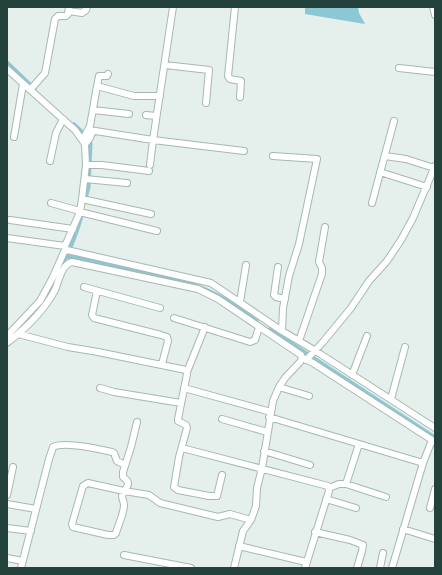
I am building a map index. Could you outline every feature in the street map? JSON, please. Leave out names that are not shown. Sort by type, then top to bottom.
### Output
[{"type":"street","points":[[32,88],[45,73],[55,19],[58,16],[66,16],[69,9],[82,13],[87,7]]},
{"type":"street","points":[[89,165],[150,168],[156,116],[173,7]]},
{"type":"street","points":[[235,7],[228,76],[229,78],[241,81],[240,97]]},
{"type":"street","points":[[433,7],[435,15]]},
{"type":"street","points":[[165,65],[209,70],[206,103]]},
{"type":"street","points":[[399,68],[435,72]]},
{"type":"street","points":[[7,69],[23,84],[32,88],[63,120],[86,136],[153,140],[244,151]]},
{"type":"street","points":[[7,336],[40,301],[67,250],[85,199],[89,165],[86,136],[93,110],[99,76],[107,76],[108,74]]},
{"type":"street","points":[[14,137],[23,84]]},
{"type":"street","points":[[97,86],[134,96],[160,96]]},
{"type":"street","points":[[93,110],[129,114]]},
{"type":"street","points":[[146,115],[156,116]]},
{"type":"street","points":[[50,161],[56,133],[63,120]]},
{"type":"street","points":[[372,203],[394,121]]},
{"type":"street","points":[[273,156],[317,159],[299,244],[289,276],[282,331]]},
{"type":"street","points":[[234,568],[243,531],[256,506],[257,488],[262,468],[270,415],[273,401],[279,387],[285,378],[327,336],[351,308],[369,280],[387,261],[413,218],[435,167],[406,159],[385,156]]},
{"type":"street","points":[[380,172],[427,187]]},
{"type":"street","points":[[88,180],[127,183]]},
{"type":"street","points":[[85,199],[151,214]]},
{"type":"street","points":[[51,203],[156,231]]},
{"type":"street","points":[[10,220],[73,230]]},
{"type":"street","points":[[299,341],[322,274],[322,268],[319,262],[325,227]]},
{"type":"street","points":[[7,238],[67,250],[211,283],[299,341],[308,355],[434,441],[423,463],[403,529],[394,567]]},
{"type":"street","points":[[7,343],[18,334],[46,305],[55,290],[65,267],[68,263],[72,262],[198,289],[218,299],[299,354],[308,355],[352,375],[435,428]]},
{"type":"street","points":[[240,302],[246,265]]},
{"type":"street","points":[[278,267],[274,295],[285,299]]},
{"type":"street","points":[[84,287],[160,308]]},
{"type":"street","points":[[97,291],[92,315],[94,318],[168,338],[162,364]]},
{"type":"street","points":[[174,318],[252,342],[255,340],[260,327]]},
{"type":"street","points":[[205,327],[187,372],[178,421],[186,425],[187,428],[174,487],[175,489],[217,496],[222,475]]},
{"type":"street","points":[[18,334],[68,347],[162,364],[184,369],[187,372]]},
{"type":"street","points":[[352,375],[367,336]]},
{"type":"street","points":[[391,399],[405,347]]},
{"type":"street","points":[[279,387],[308,396]]},
{"type":"street","points":[[100,388],[114,392],[181,403]]},
{"type":"street","points":[[184,388],[423,463]]},
{"type":"street","points":[[222,419],[267,432]]},
{"type":"street","points":[[137,422],[122,475],[128,483],[124,491],[122,496],[123,508],[114,536],[108,536],[73,526],[72,518],[83,486],[85,484],[93,483],[124,491],[144,494],[153,497],[160,503],[218,517],[230,514],[250,520]]},
{"type":"street","points":[[346,484],[359,444]]},
{"type":"street","points":[[21,568],[52,449],[56,445],[78,446],[112,452],[114,453],[117,461],[125,465]]},
{"type":"street","points":[[182,448],[325,484],[329,488]]},
{"type":"street","points":[[264,451],[310,465]]},
{"type":"street","points":[[7,495],[13,467]]},
{"type":"street","points":[[329,488],[339,484],[346,484],[386,497]]},
{"type":"street","points":[[239,546],[306,565],[329,488]]},
{"type":"street","points":[[430,508],[435,489]]},
{"type":"street","points":[[326,499],[356,508]]},
{"type":"street","points":[[7,504],[36,509]]},
{"type":"street","points":[[7,528],[31,531]]},
{"type":"street","points":[[403,529],[435,539]]},
{"type":"street","points":[[316,532],[350,540],[363,545],[357,568]]},
{"type":"street","points":[[380,568],[383,553]]},
{"type":"street","points":[[124,555],[191,568]]},
{"type":"street","points":[[7,558],[23,561]]},
{"type":"water","points":[[305,7],[358,7],[359,13],[365,24],[305,14]]},
{"type":"waterway","points":[[7,63],[34,89]]},
{"type":"waterway","points":[[74,125],[89,139],[90,144],[88,187],[84,202]]},
{"type":"waterway","points":[[49,291],[68,252],[82,212]]},
{"type":"waterway","points":[[67,256],[190,284],[209,291],[256,321]]},
{"type":"waterway","points":[[19,327],[33,314],[43,301]]},
{"type":"waterway","points":[[270,330],[435,438]]}]
